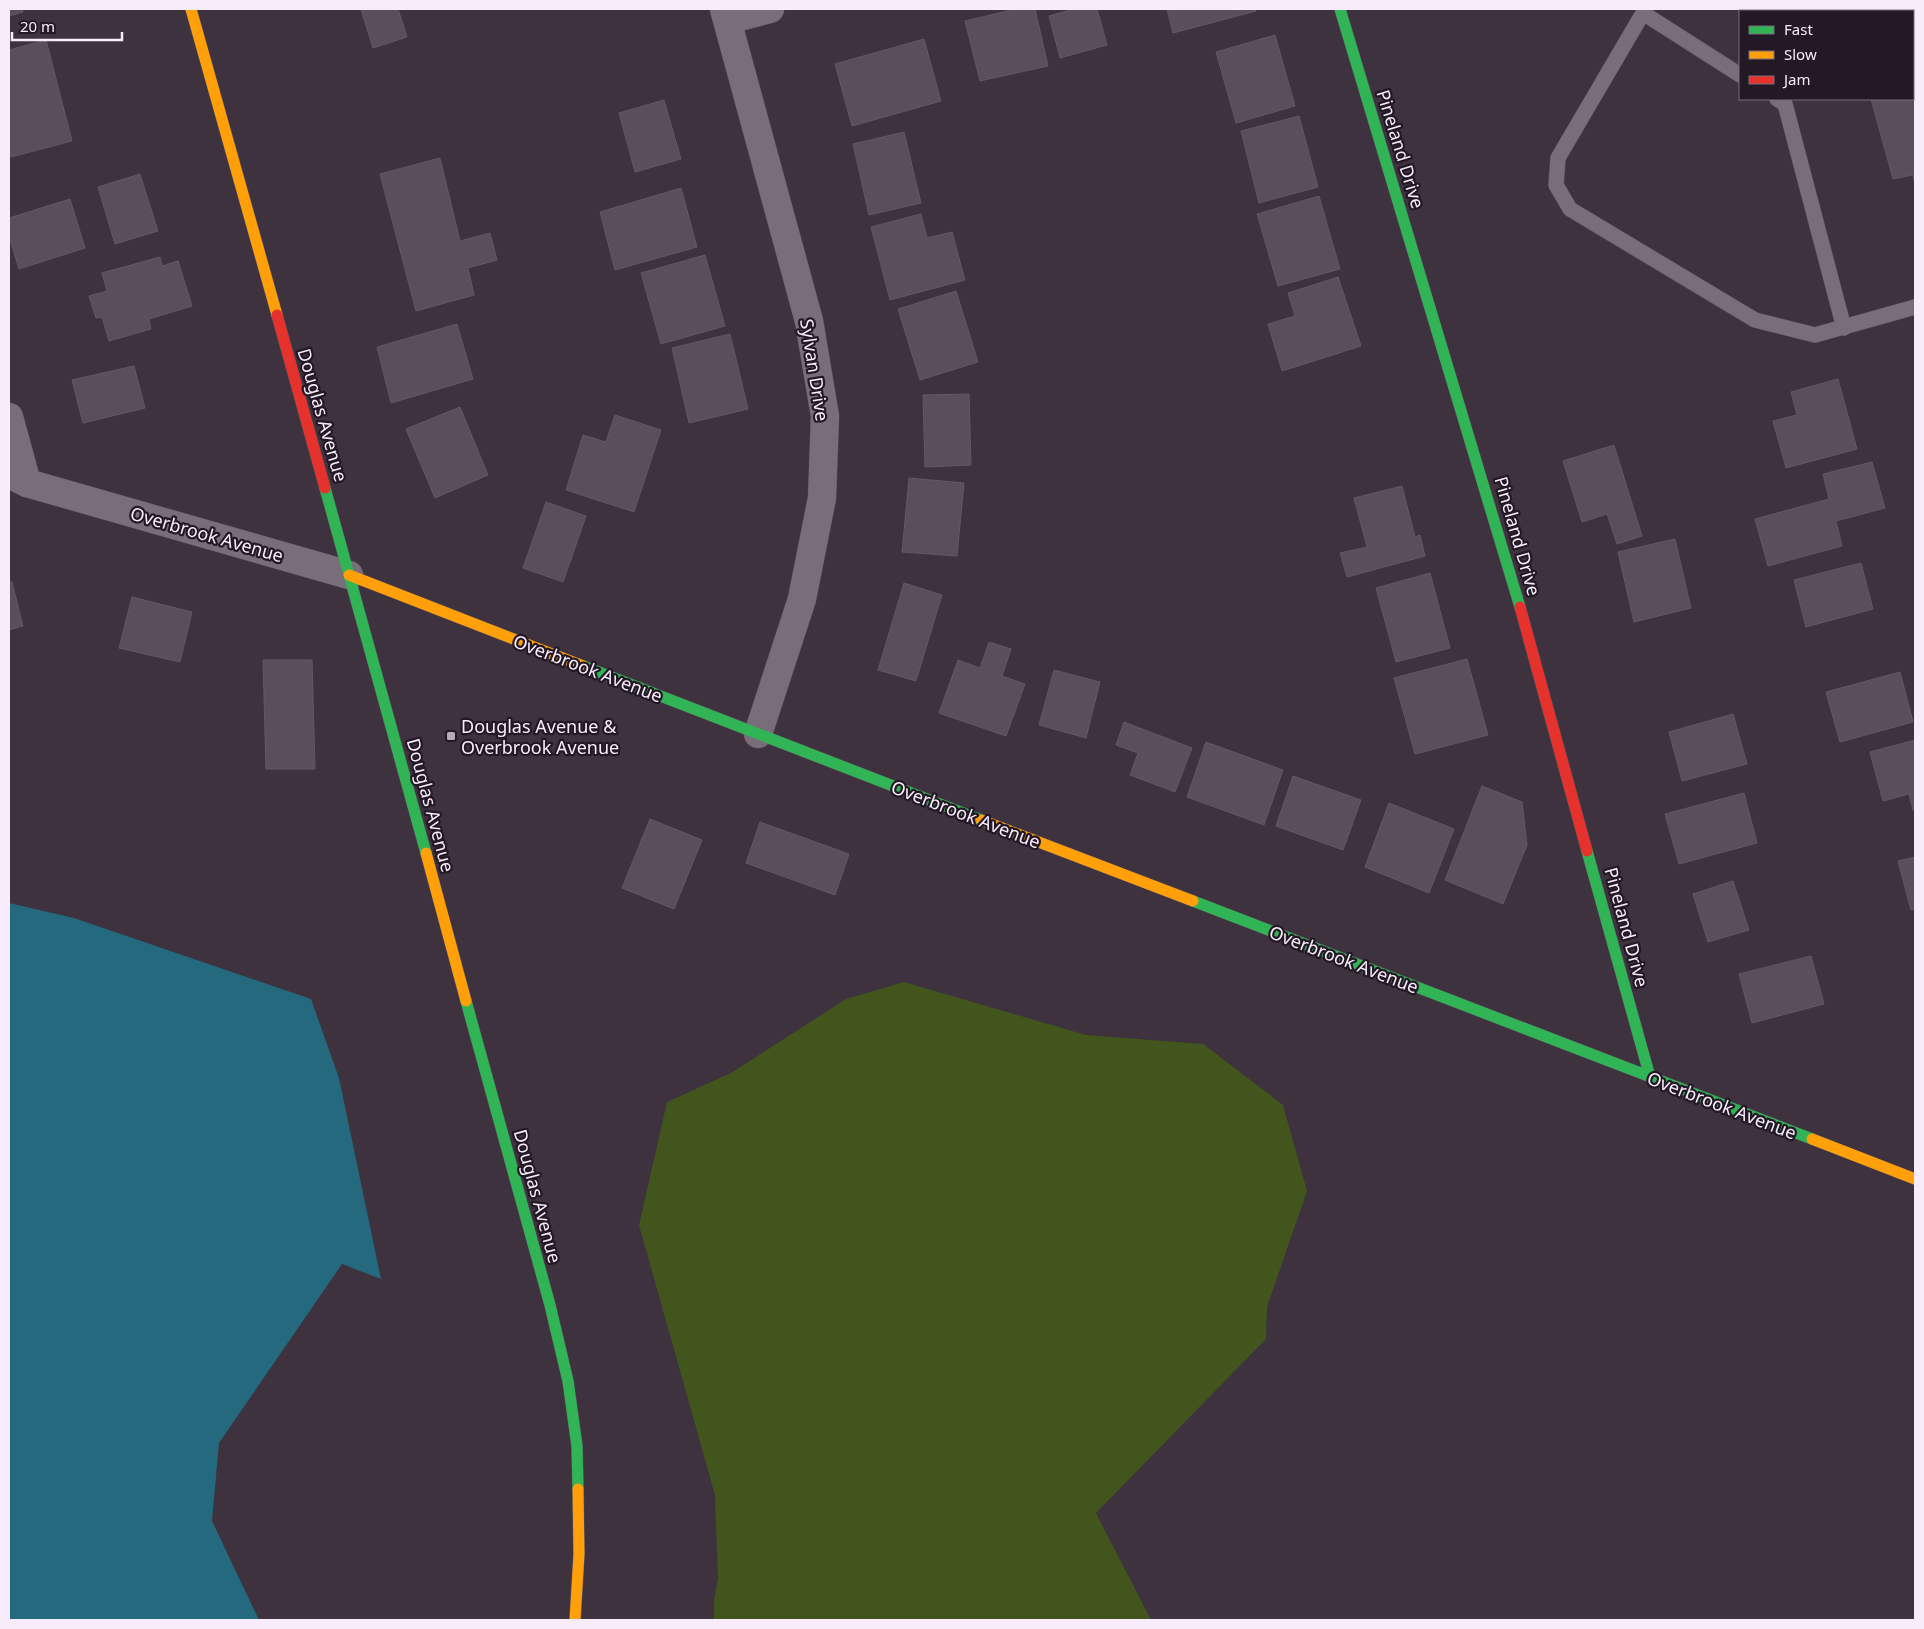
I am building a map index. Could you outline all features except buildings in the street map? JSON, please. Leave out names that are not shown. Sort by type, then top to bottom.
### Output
[{"type":"street","name":"Douglas Avenue","points":[[191,9],[550,1305],[568,1381],[577,1446],[580,1554],[575,1620]]},
{"type":"street","points":[[726,14],[770,9]]},
{"type":"street","name":"Pineland Drive","points":[[1340,9],[1508,564],[1650,1077]]},
{"type":"street","name":"Sylvan Drive","points":[[726,14],[809,322],[825,416],[822,498],[802,599],[758,734]]},
{"type":"street","points":[[9,417],[18,478]]},
{"type":"street","name":"Overbrook Avenue","points":[[18,478],[349,575],[1915,1178]]},
{"type":"lane","points":[[1739,74],[1643,13],[1558,158],[1556,185],[1570,209],[1754,320],[1815,335],[1915,307]]},
{"type":"lane","points":[[1779,100],[1785,104],[1844,328]]},
{"type":"green space","points":[[904,982],[1086,1035],[1203,1044],[1283,1105],[1307,1191],[1267,1307],[1266,1339],[1096,1513],[1151,1620],[714,1620],[714,1600],[718,1578],[715,1495],[639,1225],[667,1102],[731,1073],[846,999]]},
{"type":"water","points":[[9,903],[74,918],[311,999],[339,1078],[381,1279],[342,1264],[219,1443],[212,1521],[259,1620],[9,1620]]},
{"type":"traffic: fast","points":[[1340,9],[1520,607]]},
{"type":"traffic: fast","points":[[325,488],[426,853]]},
{"type":"traffic: fast","points":[[583,666],[981,820]]},
{"type":"traffic: fast","points":[[1587,851],[1650,1077]]},
{"type":"traffic: fast","points":[[1193,901],[1812,1139]]},
{"type":"traffic: fast","points":[[466,1001],[550,1305],[568,1381],[577,1446],[578,1489]]},
{"type":"traffic: slow","points":[[191,9],[277,315]]},
{"type":"traffic: slow","points":[[349,575],[583,666]]},
{"type":"traffic: slow","points":[[981,820],[1193,901]]},
{"type":"traffic: slow","points":[[426,853],[466,1001]]},
{"type":"traffic: slow","points":[[1812,1139],[1915,1179]]},
{"type":"traffic: slow","points":[[575,1620],[579,1554],[578,1489]]},
{"type":"traffic: jam","points":[[277,315],[325,488]]},
{"type":"traffic: jam","points":[[1520,607],[1587,851]]},
{"type":"place","name":"Douglas Avenue & Overbrook Avenue","points":[[451,736]]}]
